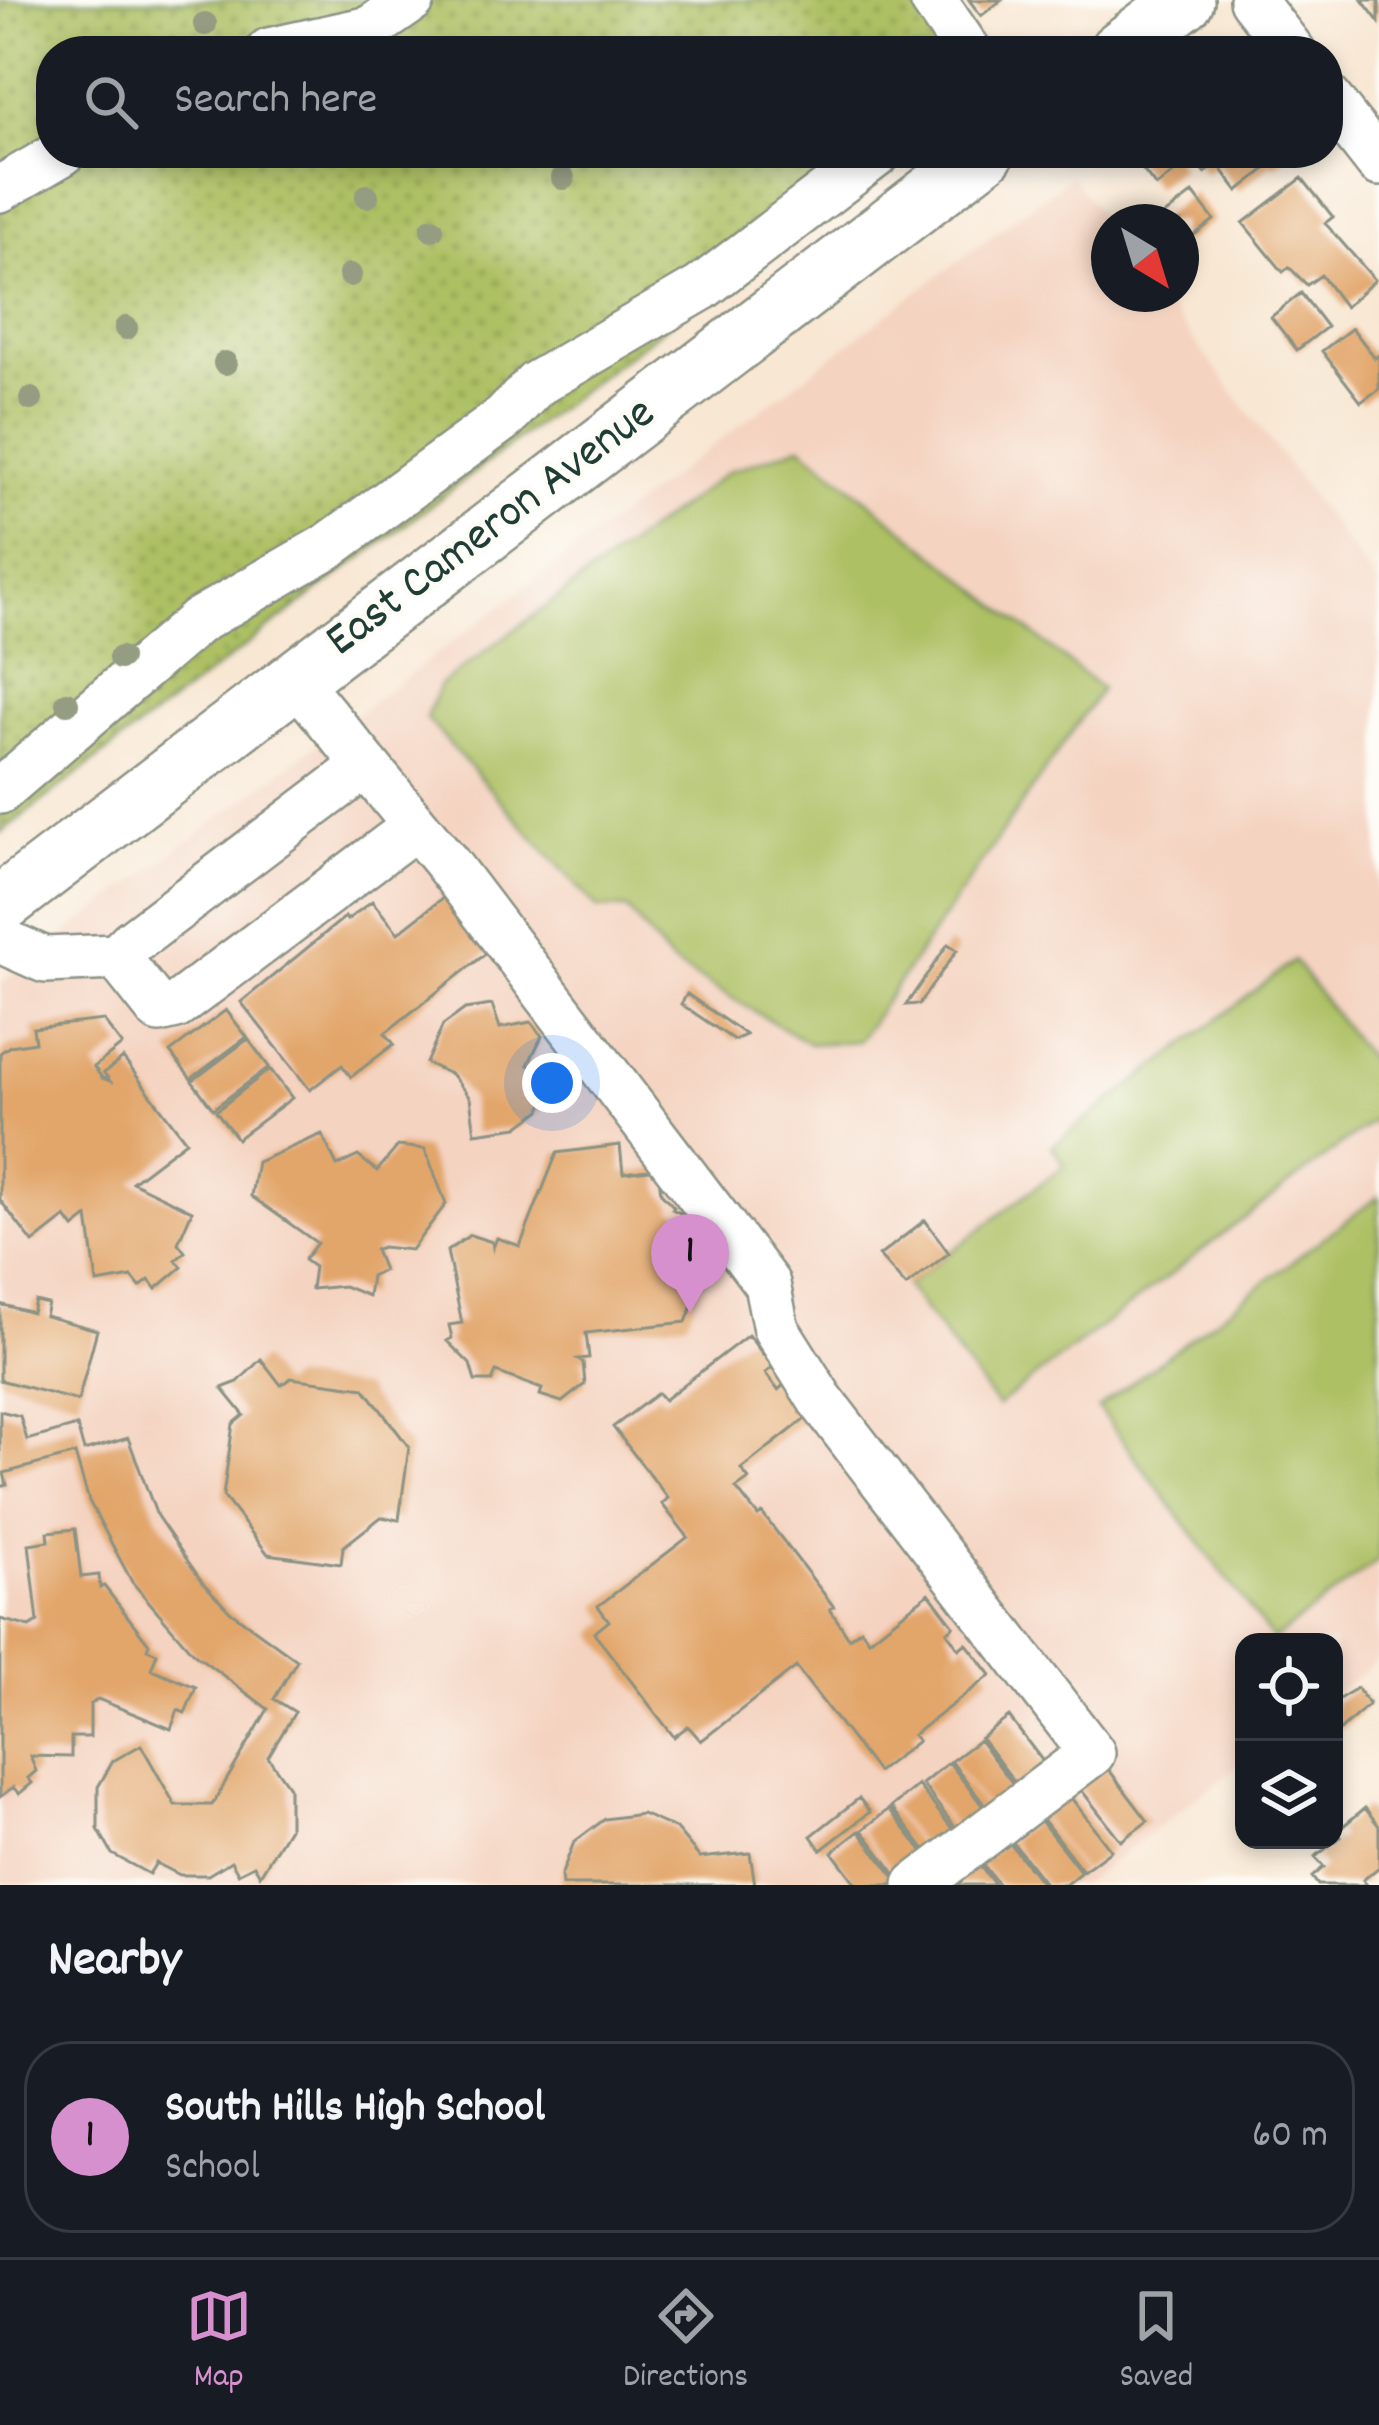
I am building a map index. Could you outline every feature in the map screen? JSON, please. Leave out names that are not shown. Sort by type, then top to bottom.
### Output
[{"type":"main road","points":[[1138,36],[1185,0]]},
{"type":"main road","name":"East Cameron Avenue","points":[[0,905],[965,168]]},
{"type":"street","points":[[338,36],[370,29],[412,0]]},
{"type":"street","points":[[933,0],[958,36]]},
{"type":"street","points":[[1252,0],[1280,36]]},
{"type":"street","points":[[1343,117],[1379,163]]},
{"type":"street","points":[[0,189],[36,168]]},
{"type":"street","points":[[0,791],[199,621],[345,535],[504,418],[536,384],[701,288],[858,168]]},
{"type":"street","points":[[296,680],[416,826],[767,1283],[776,1329],[820,1399],[1092,1753],[917,1885]]},
{"type":"street","points":[[0,940],[45,960],[117,957],[366,765]]},
{"type":"street","points":[[117,957],[159,1010],[176,1006],[416,826]]},
{"type":"shaded area","points":[[1071,176],[1092,204],[1091,312],[1173,312],[1379,586],[1379,1660],[1343,1687],[1343,1633],[1235,1633],[1235,1769],[1081,1885],[5,1885],[0,1878],[0,983]]},
{"type":"green space","points":[[0,0],[946,0],[974,36],[36,36],[36,168],[873,168],[0,833]]},
{"type":"green space","points":[[801,446],[1101,689],[858,1041],[810,1044],[671,962],[627,909],[597,908],[426,718],[440,685],[729,471]]},
{"type":"green space","points":[[1294,961],[1379,1073],[1379,1116],[997,1406],[906,1286],[1065,1165],[1052,1146]]},
{"type":"green space","points":[[1379,1196],[1379,1560],[1282,1633],[1268,1633],[1098,1408]]},
{"type":"building","points":[[969,0],[1002,0],[981,16]]},
{"type":"building","points":[[1362,0],[1379,0],[1379,22]]},
{"type":"building","points":[[1141,168],[1180,168],[1156,187]]},
{"type":"building","points":[[1221,168],[1267,168],[1238,191]]},
{"type":"building","points":[[1302,178],[1333,217],[1325,223],[1375,280],[1345,307],[1321,275],[1307,285],[1289,267],[1283,272],[1243,223]]},
{"type":"building","points":[[1193,193],[1214,220],[1199,231],[1199,204],[1179,204]]},
{"type":"building","points":[[1301,293],[1327,327],[1297,350],[1271,317]]},
{"type":"building","points":[[1352,328],[1375,358],[1379,355],[1379,389],[1361,402],[1322,351]]},
{"type":"building","points":[[444,897],[493,948],[385,1033],[394,1044],[351,1077],[342,1065],[310,1090],[241,1002],[345,917],[347,920],[372,901],[398,933]]},
{"type":"building","points":[[948,944],[957,950],[919,1004],[906,1005]]},
{"type":"building","points":[[687,994],[746,1035],[734,1040],[681,1004]]},
{"type":"building","points":[[492,1005],[500,1028],[531,1022],[542,1036],[528,1065],[553,1081],[541,1110],[518,1127],[475,1133],[470,1098],[452,1075],[426,1063],[443,1025],[465,1009]]},
{"type":"building","points":[[226,1010],[247,1037],[191,1079],[170,1052]]},
{"type":"building","points":[[103,1020],[122,1045],[94,1067],[110,1081],[104,1073],[123,1058],[186,1141],[132,1182],[192,1211],[178,1243],[185,1252],[176,1260],[182,1267],[156,1289],[149,1280],[140,1287],[132,1277],[97,1283],[88,1217],[74,1228],[66,1217],[33,1243],[0,1200],[0,1053],[10,1046],[35,1042],[33,1028]]},
{"type":"building","points":[[248,1039],[269,1067],[213,1109],[192,1081]]},
{"type":"building","points":[[270,1069],[292,1098],[237,1139],[216,1111]]},
{"type":"building","points":[[322,1134],[337,1166],[358,1156],[377,1171],[398,1146],[425,1149],[446,1204],[411,1250],[375,1250],[383,1270],[371,1276],[368,1296],[344,1286],[311,1289],[314,1267],[304,1260],[317,1243],[251,1196],[257,1162]]},
{"type":"building","points":[[620,1145],[623,1173],[658,1169],[661,1193],[672,1209],[697,1221],[684,1253],[709,1263],[686,1322],[586,1333],[589,1358],[578,1359],[583,1362],[585,1384],[562,1402],[496,1372],[492,1381],[475,1381],[470,1364],[447,1341],[452,1338],[449,1325],[462,1323],[447,1251],[470,1235],[492,1242],[493,1248],[497,1238],[520,1246],[557,1153]]},
{"type":"building","points":[[925,1220],[949,1253],[906,1286],[879,1256]]},
{"type":"building","points":[[35,1301],[48,1304],[45,1316],[97,1330],[78,1401],[0,1380],[0,1304],[32,1313]]},
{"type":"building","points":[[748,1335],[773,1367],[765,1373],[778,1390],[785,1384],[809,1416],[741,1469],[749,1479],[736,1488],[758,1516],[762,1513],[834,1607],[830,1609],[849,1638],[861,1629],[869,1640],[929,1593],[954,1626],[947,1632],[959,1649],[966,1643],[991,1675],[913,1735],[918,1741],[877,1772],[796,1667],[701,1741],[688,1726],[674,1737],[594,1633],[609,1621],[598,1606],[688,1537],[662,1504],[668,1498],[613,1427],[658,1393],[664,1400]]},
{"type":"building","points":[[261,1359],[281,1385],[291,1378],[364,1388],[409,1447],[399,1520],[381,1517],[343,1547],[341,1564],[268,1554],[223,1496],[233,1424],[244,1415],[222,1388],[238,1382]]},
{"type":"building","points":[[0,1411],[20,1416],[27,1440],[77,1426],[84,1451],[128,1438],[157,1516],[203,1583],[231,1612],[297,1660],[274,1699],[295,1712],[268,1757],[289,1787],[289,1828],[260,1875],[254,1865],[238,1873],[231,1861],[208,1875],[180,1875],[156,1863],[149,1874],[112,1854],[98,1829],[98,1787],[113,1761],[141,1745],[175,1805],[212,1805],[268,1709],[193,1653],[132,1582],[89,1501],[75,1454],[4,1473],[7,1485],[0,1487]]},
{"type":"building","points":[[75,1529],[81,1577],[99,1575],[100,1588],[104,1586],[149,1644],[147,1649],[157,1653],[151,1669],[196,1687],[185,1713],[178,1710],[171,1729],[98,1699],[90,1705],[90,1737],[71,1737],[71,1757],[30,1756],[36,1771],[28,1778],[32,1783],[19,1794],[13,1787],[0,1797],[0,1619],[30,1627],[38,1622],[29,1544],[49,1541],[48,1532]]},
{"type":"building","points":[[1357,1688],[1369,1704],[1343,1727],[1343,1697]]},
{"type":"building","points":[[1009,1717],[1051,1772],[1023,1793],[981,1738]]},
{"type":"building","points":[[979,1740],[1021,1794],[993,1816],[951,1761]]},
{"type":"building","points":[[949,1762],[991,1817],[963,1838],[922,1784]]},
{"type":"building","points":[[1106,1766],[1148,1821],[1121,1841],[1079,1787]]},
{"type":"building","points":[[918,1785],[961,1840],[934,1861],[891,1807]]},
{"type":"building","points":[[1069,1795],[1111,1850],[1083,1871],[1041,1817]]},
{"type":"building","points":[[859,1798],[870,1812],[821,1850],[811,1836]]},
{"type":"building","points":[[1365,1808],[1379,1826],[1379,1867],[1363,1880],[1367,1885],[1318,1885],[1312,1877],[1324,1867],[1315,1857],[1325,1849],[1343,1849],[1343,1826]]},
{"type":"building","points":[[889,1809],[932,1863],[904,1885],[862,1830]]},
{"type":"building","points":[[642,1814],[676,1829],[700,1858],[750,1853],[755,1885],[562,1885],[574,1842],[605,1819]]},
{"type":"building","points":[[1039,1818],[1081,1872],[1065,1885],[1046,1885],[1011,1840]]},
{"type":"building","points":[[859,1831],[901,1885],[857,1885],[832,1852]]},
{"type":"building","points":[[1008,1841],[1043,1885],[999,1885],[981,1862]]},
{"type":"building","points":[[979,1864],[995,1885],[952,1885]]},
{"type":"place","name":"South Hills High School","points":[[690,1313]]}]
